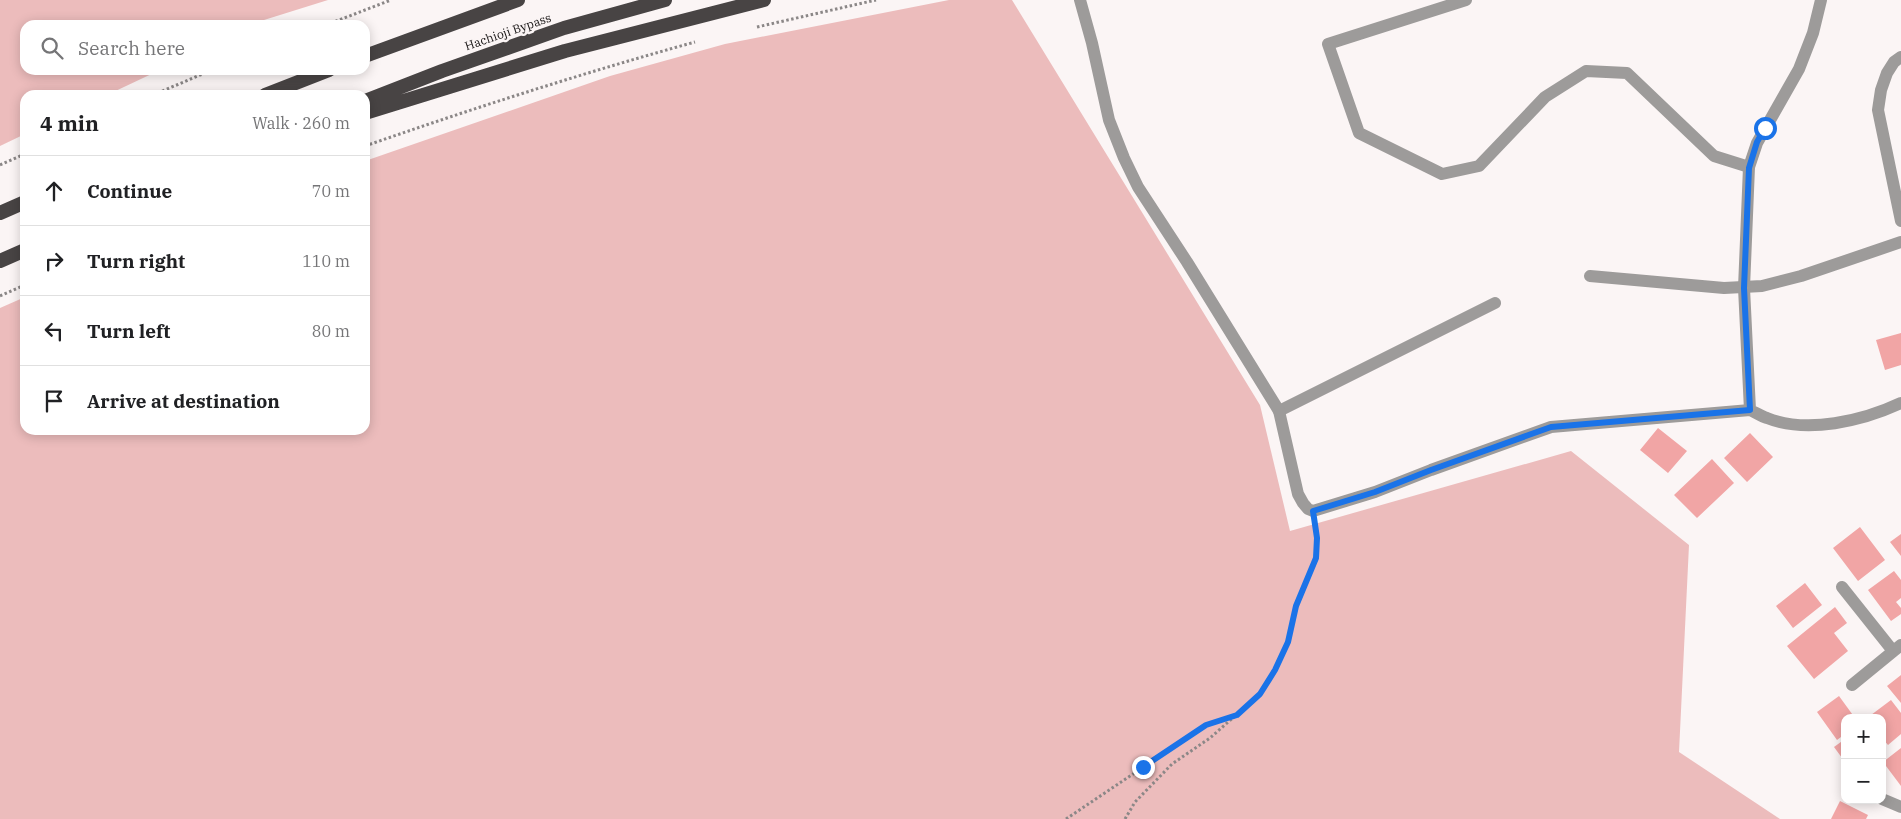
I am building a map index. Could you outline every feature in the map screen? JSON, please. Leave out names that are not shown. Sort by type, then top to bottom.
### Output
[{"type":"highway","points":[[370,54],[518,0]]},
{"type":"highway","name":"Hachioji Bypass","points":[[370,99],[442,71],[564,28],[665,0]]},
{"type":"highway","points":[[370,111],[565,51],[764,0]]},
{"type":"highway","points":[[278,90],[316,75]]},
{"type":"highway","points":[[0,214],[20,204]]},
{"type":"highway","points":[[0,261],[20,252]]},
{"type":"street","points":[[1080,0],[1092,43],[1109,120],[1124,158],[1138,187],[1279,411],[1298,494],[1308,509],[1313,511],[1375,492],[1551,427],[1750,410],[1767,419],[1820,426],[1859,418],[1901,404]]},
{"type":"street","points":[[1466,0],[1328,44],[1359,133],[1442,174],[1479,166],[1545,97],[1586,71],[1627,73],[1714,156],[1749,168]]},
{"type":"street","points":[[1750,410],[1744,288],[1749,168],[1757,142],[1799,69],[1813,32],[1821,0]]},
{"type":"street","points":[[1901,57],[1894,62],[1887,73],[1881,90],[1878,110],[1901,221]]},
{"type":"street","points":[[1590,276],[1724,288],[1744,288],[1762,286],[1801,276],[1901,242]]},
{"type":"street","points":[[1279,411],[1495,303]]},
{"type":"street","points":[[1842,587],[1897,648],[1852,685]]},
{"type":"street","points":[[1886,801],[1901,807]]},
{"type":"path","points":[[339,20],[392,0]]},
{"type":"path","points":[[750,28],[876,0]]},
{"type":"path","points":[[370,144],[479,106],[591,71],[703,40]]},
{"type":"path","points":[[165,90],[200,75]]},
{"type":"path","points":[[0,165],[20,156]]},
{"type":"path","points":[[0,296],[20,287]]},
{"type":"path","points":[[1125,819],[1135,802],[1172,764],[1210,738],[1260,694],[1275,670],[1288,642],[1296,606],[1316,558],[1317,538],[1313,511]]},
{"type":"path","points":[[1066,819],[1206,725],[1237,715]]},
{"type":"shaded area","points":[[0,0],[328,0],[264,20],[20,20],[20,75],[149,75],[118,90],[20,90],[20,136],[0,146]]},
{"type":"shaded area","points":[[949,0],[1012,0],[1260,405],[1290,531],[1571,451],[1689,545],[1679,752],[1780,819],[0,819],[0,308],[20,299],[20,435],[370,435],[370,159],[610,76],[725,44]]},
{"type":"building","points":[[1901,333],[1901,365],[1885,370],[1876,340]]},
{"type":"building","points":[[1658,428],[1687,451],[1668,473],[1640,450]]},
{"type":"building","points":[[1750,433],[1773,457],[1747,482],[1724,458]]},
{"type":"building","points":[[1712,459],[1734,483],[1697,518],[1674,495]]},
{"type":"building","points":[[1860,527],[1885,560],[1858,581],[1833,548]]},
{"type":"building","points":[[1901,534],[1901,556],[1890,542]]},
{"type":"building","points":[[1894,571],[1901,580],[1901,598],[1896,602],[1901,608],[1901,614],[1891,621],[1868,590]]},
{"type":"building","points":[[1805,583],[1822,605],[1793,628],[1776,606]]},
{"type":"building","points":[[1835,607],[1847,623],[1834,633],[1848,651],[1814,679],[1787,646]]},
{"type":"building","points":[[1901,675],[1901,703],[1887,686]]},
{"type":"building","points":[[1839,696],[1852,714],[1841,714],[1841,737],[1837,740],[1817,712]]},
{"type":"building","points":[[1891,700],[1901,713],[1901,734],[1888,745],[1886,743],[1886,714],[1872,714]]},
{"type":"building","points":[[1841,742],[1841,757],[1834,747]]},
{"type":"building","points":[[1901,748],[1901,786],[1886,766],[1886,760]]},
{"type":"building","points":[[1840,801],[1841,804],[1846,804],[1868,815],[1866,819],[1831,819]]},
{"type":"route","points":[[1143,767],[1206,725],[1237,715],[1260,694],[1275,670],[1288,642],[1296,606],[1316,558],[1317,538],[1313,511],[1375,492],[1551,427],[1750,410],[1744,288],[1749,168],[1757,142],[1765,128]]}]
